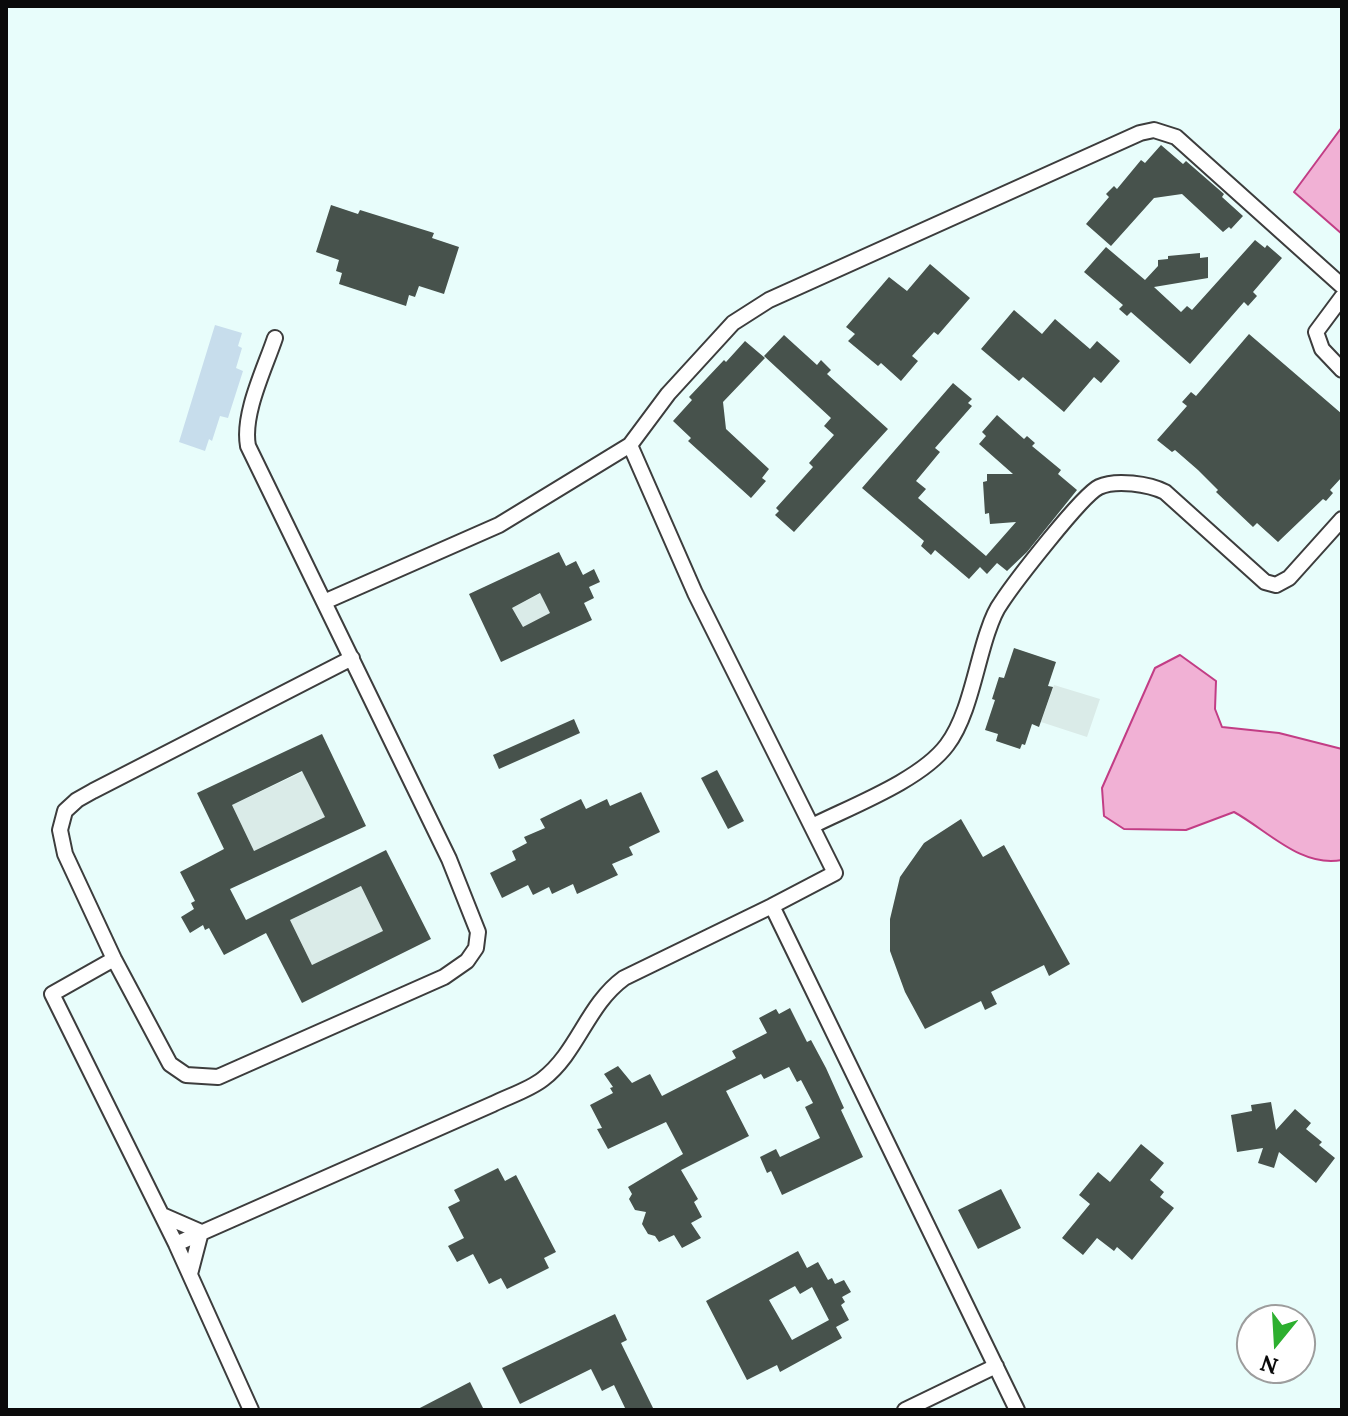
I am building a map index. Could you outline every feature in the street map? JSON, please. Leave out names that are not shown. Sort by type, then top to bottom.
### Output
[{"type":"street","points":[[324,602],[456,547],[499,525],[630,445],[668,394],[733,323],[769,300],[924,233],[1140,133],[1154,130],[1176,137],[1342,286]]},
{"type":"street","points":[[1342,297],[1316,332],[1322,349],[1342,370]]},
{"type":"street","points":[[275,338],[249,415],[248,446],[352,658],[449,859],[478,932],[476,948],[467,961],[444,977],[218,1077],[186,1075],[170,1064],[114,959],[65,854],[60,830],[65,811],[93,791],[352,658]]},
{"type":"street","points":[[176,1244],[543,1079],[561,1061],[607,990],[624,978],[835,873],[695,593],[630,445]]},
{"type":"street","points":[[812,826],[928,767],[949,744],[961,717],[988,629],[1000,604],[1081,502],[1098,487],[1132,485],[1165,492],[1265,582],[1276,585],[1289,578],[1342,519]]},
{"type":"street","points":[[772,906],[1017,1410]]},
{"type":"street","points":[[114,959],[52,994],[176,1244],[251,1410]]},
{"type":"street","points":[[162,1215],[201,1232]]},
{"type":"street","points":[[190,1274],[201,1232]]},
{"type":"street","points":[[905,1410],[996,1366]]},
{"type":"shaded area","points":[[1342,127],[1342,234],[1294,192]]},
{"type":"shaded area","points":[[215,325],[242,333],[238,346],[242,348],[236,368],[243,371],[228,418],[220,416],[212,441],[209,439],[205,451],[179,442]]},
{"type":"shaded area","points":[[551,588],[554,594],[543,599],[547,608],[562,607],[513,633],[520,621],[516,614],[505,619],[502,613]]},
{"type":"shaded area","points":[[1180,655],[1216,681],[1215,709],[1222,727],[1279,733],[1342,749],[1342,860],[1327,861],[1299,853],[1234,812],[1186,830],[1124,829],[1104,816],[1102,788],[1155,668]]},
{"type":"shaded area","points":[[1054,685],[1100,699],[1087,737],[1041,722]]},
{"type":"shaded area","points":[[313,767],[307,782],[320,807],[333,813],[254,851],[232,805]]},
{"type":"shaded area","points":[[372,881],[392,927],[312,965],[290,920]]},
{"type":"building","points":[[1161,145],[1183,164],[1186,161],[1224,194],[1222,197],[1243,216],[1231,229],[1229,227],[1223,232],[1182,194],[1154,198],[1111,246],[1086,224],[1109,197],[1106,194],[1114,186],[1117,189],[1141,160],[1145,163]]},
{"type":"building","points":[[331,205],[358,214],[360,210],[434,233],[432,238],[459,247],[444,294],[419,286],[415,297],[409,295],[406,306],[339,284],[342,273],[336,271],[339,260],[316,252]]},
{"type":"building","points":[[1255,240],[1265,248],[1267,245],[1282,258],[1253,292],[1257,296],[1248,306],[1244,302],[1190,364],[1131,312],[1127,316],[1119,309],[1123,305],[1084,272],[1106,247],[1145,280],[1158,266],[1158,260],[1200,253],[1200,258],[1208,257],[1208,278],[1154,287],[1181,312],[1187,306],[1192,310]]},
{"type":"building","points":[[930,264],[970,298],[938,335],[934,332],[912,356],[918,361],[901,381],[848,341],[855,334],[846,327],[889,277],[907,291]]},
{"type":"building","points":[[1014,310],[1042,334],[1055,319],[1090,349],[1097,341],[1120,361],[1101,383],[1094,377],[1064,412],[1023,377],[1019,381],[981,349]]},
{"type":"building","points":[[1249,334],[1342,414],[1342,477],[1330,490],[1333,493],[1326,501],[1323,499],[1278,542],[1257,523],[1253,527],[1198,470],[1175,450],[1172,452],[1157,440],[1187,406],[1182,402],[1191,392],[1196,396]]},
{"type":"building","points":[[784,335],[817,365],[821,360],[831,370],[827,374],[888,429],[794,532],[775,515],[779,511],[776,508],[813,467],[809,463],[834,435],[824,426],[831,418],[764,356]]},
{"type":"building","points":[[745,341],[765,358],[723,402],[726,429],[769,469],[762,478],[766,481],[751,498],[688,441],[691,438],[673,421],[692,400],[689,397]]},
{"type":"building","points":[[953,383],[972,399],[968,403],[972,406],[935,448],[940,452],[916,481],[926,489],[918,498],[986,556],[1016,522],[990,524],[989,513],[985,514],[983,482],[987,481],[987,474],[1013,474],[979,444],[986,436],[982,432],[997,415],[1024,439],[1027,436],[1035,443],[1032,446],[1061,470],[1058,474],[1077,490],[1027,552],[1007,571],[997,563],[987,574],[980,567],[969,579],[935,550],[931,555],[921,546],[924,541],[862,488]]},
{"type":"building","points":[[559,552],[566,566],[576,561],[583,575],[594,569],[600,582],[589,587],[594,598],[584,603],[592,620],[501,662],[469,594]],"holes":[[[540,593],[550,613],[523,627],[512,608]]]},
{"type":"building","points":[[1014,648],[1056,662],[1048,686],[1053,687],[1039,727],[1032,724],[1025,745],[1022,744],[1020,749],[996,741],[998,734],[985,730],[999,677],[1004,678]]},
{"type":"building","points":[[574,719],[580,733],[499,769],[493,755]]},
{"type":"building","points":[[322,734],[366,826],[230,889],[246,920],[386,850],[431,939],[302,1003],[266,933],[224,955],[209,928],[205,930],[203,925],[190,933],[181,917],[194,909],[191,903],[195,901],[180,872],[224,849],[197,793]],"holes":[[[302,771],[325,817],[254,851],[232,805]],[[361,886],[383,931],[312,965],[290,920]]]},
{"type":"building","points":[[717,770],[744,821],[728,829],[701,778]]},
{"type":"building","points":[[641,792],[660,832],[629,847],[633,855],[612,864],[618,875],[577,894],[573,884],[552,894],[549,887],[533,895],[528,885],[502,898],[490,873],[516,860],[512,851],[527,843],[524,837],[545,828],[540,819],[581,799],[586,809],[607,799],[610,806]]},
{"type":"building","points":[[961,819],[983,857],[1004,845],[1070,964],[1049,976],[1044,965],[991,992],[997,1004],[985,1010],[981,1001],[925,1029],[905,992],[890,951],[890,919],[900,877],[924,843]]},
{"type":"building","points":[[790,1008],[807,1042],[811,1040],[826,1068],[863,1157],[782,1195],[771,1171],[767,1173],[760,1157],[776,1149],[780,1157],[820,1138],[805,1107],[813,1103],[801,1080],[797,1082],[789,1067],[764,1079],[761,1074],[726,1091],[749,1136],[681,1170],[698,1199],[694,1202],[702,1217],[691,1223],[701,1238],[682,1248],[674,1235],[659,1242],[655,1236],[648,1234],[642,1224],[646,1212],[635,1210],[629,1199],[632,1194],[628,1187],[683,1154],[666,1122],[608,1149],[597,1129],[602,1128],[590,1105],[613,1093],[610,1088],[613,1087],[604,1074],[618,1066],[632,1083],[650,1074],[662,1096],[736,1058],[732,1051],[767,1033],[759,1018],[776,1009],[779,1014]]},
{"type":"building","points":[[1271,1102],[1276,1130],[1295,1109],[1311,1123],[1306,1129],[1322,1142],[1319,1145],[1335,1158],[1316,1183],[1279,1152],[1274,1168],[1258,1163],[1263,1148],[1237,1152],[1231,1115],[1252,1111],[1251,1105]]},
{"type":"building","points":[[1141,1144],[1164,1163],[1150,1180],[1164,1192],[1160,1197],[1174,1208],[1132,1260],[1117,1247],[1114,1251],[1097,1238],[1083,1255],[1062,1238],[1090,1204],[1079,1195],[1098,1172],[1110,1182]]},
{"type":"building","points":[[498,1168],[505,1181],[516,1175],[556,1252],[544,1258],[549,1268],[507,1289],[501,1278],[489,1284],[473,1254],[457,1262],[448,1246],[464,1238],[448,1207],[460,1201],[454,1190]]},
{"type":"building","points":[[1001,1189],[1021,1228],[978,1249],[958,1210]]},
{"type":"building","points":[[798,1251],[807,1268],[818,1262],[828,1280],[832,1278],[835,1284],[844,1280],[851,1292],[842,1297],[845,1302],[841,1305],[849,1320],[836,1327],[842,1338],[780,1372],[777,1365],[747,1380],[706,1301]],"holes":[[[795,1286],[800,1294],[812,1287],[829,1320],[792,1340],[769,1300]]]},
{"type":"building","points":[[615,1314],[627,1340],[621,1343],[654,1410],[626,1410],[614,1385],[602,1391],[591,1369],[520,1404],[502,1368]]},
{"type":"building","points":[[470,1382],[484,1410],[416,1410]]}]
